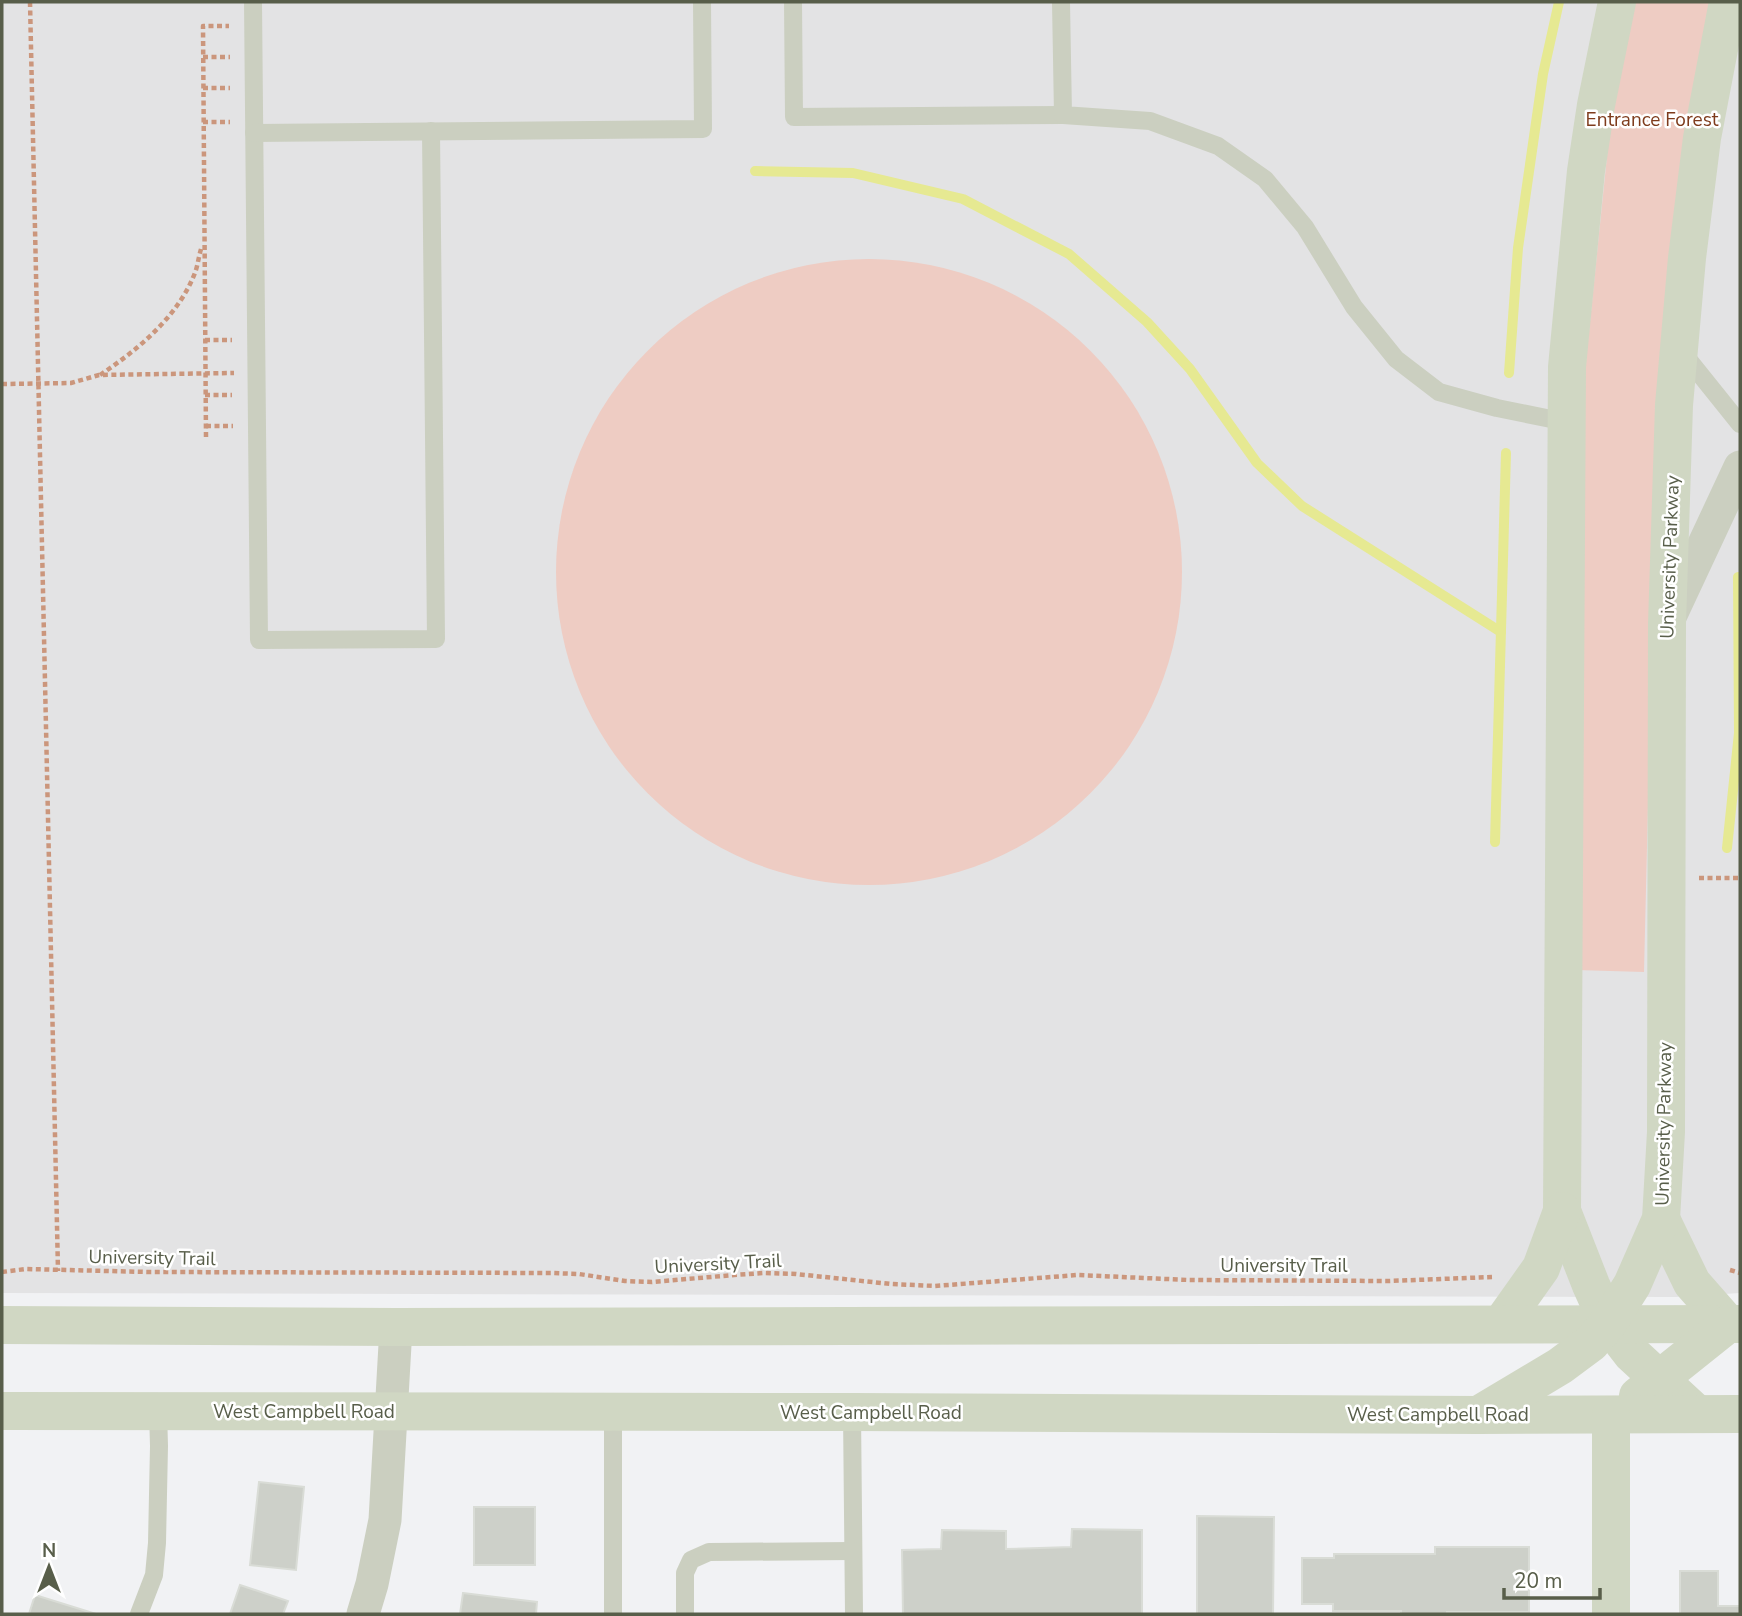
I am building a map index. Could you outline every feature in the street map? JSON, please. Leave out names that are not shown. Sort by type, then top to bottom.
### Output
[{"type":"main road","points":[[1502,1323],[1541,1268],[1562,1211],[1567,367],[1586,171],[1596,105],[1618,2]]},
{"type":"main road","name":"University Parkway","points":[[1478,1415],[1560,1366],[1591,1343],[1608,1323],[1632,1285],[1661,1219],[1666,1132],[1667,624],[1674,405],[1687,258],[1702,138],[1728,2]]},
{"type":"main road","points":[[1562,1211],[1608,1323],[1632,1354],[1697,1414]]},
{"type":"main road","points":[[1661,1219],[1692,1283],[1734,1324]]},
{"type":"main road","points":[[1502,1323],[1560,1366],[1611,1415],[1611,1614]]},
{"type":"main road","points":[[2,1325],[396,1327],[1734,1324]]},
{"type":"main road","points":[[1611,1415],[1734,1324]]},
{"type":"main road","name":"West Campbell Road","points":[[2,1411],[1740,1415]]},
{"type":"street","points":[[1667,624],[1740,467]]},
{"type":"street","points":[[363,1614],[385,1520],[396,1327]]},
{"type":"lane","points":[[253,2],[260,640],[436,639],[431,131]]},
{"type":"lane","points":[[254,133],[703,129],[702,2]]},
{"type":"lane","points":[[793,2],[794,117],[1063,115],[1150,121],[1218,146],[1265,179],[1305,227],[1354,307],[1396,359],[1439,392],[1497,408],[1566,422]]},
{"type":"lane","points":[[1061,2],[1063,115]]},
{"type":"lane","points":[[1679,349],[1740,424]]},
{"type":"lane","points":[[139,1614],[154,1575],[158,1543],[158,1411]]},
{"type":"lane","points":[[613,1412],[613,1614]]},
{"type":"lane","points":[[852,1412],[854,1614]]},
{"type":"lane","points":[[685,1614],[685,1573],[691,1560],[709,1552],[853,1551]]},
{"type":"path","points":[[30,2],[58,1270]]},
{"type":"path","points":[[203,26],[206,437]]},
{"type":"path","points":[[2,384],[71,383],[87,380],[123,359],[175,309],[196,271],[203,241]]},
{"type":"path","points":[[99,375],[205,373]]},
{"type":"path","name":"University Trail","points":[[2,1272],[26,1269],[551,1273],[652,1282],[764,1273],[935,1286],[1077,1275],[1189,1280],[1389,1281],[1496,1277]]},
{"type":"shaded area","points":[[2,2],[1740,2],[1740,1293],[1676,1297],[2,1293]]},
{"type":"green space","name":"Entrance Forest","points":[[1633,2],[1714,2],[1658,389],[1644,972],[1576,970],[1584,380],[1612,108]]},
{"type":"green space","points":[[869,259],[930,265],[989,283],[1043,312],[1091,350],[1129,398],[1158,452],[1176,511],[1182,572],[1176,633],[1158,692],[1129,746],[1091,794],[1043,832],[989,861],[930,879],[869,885],[808,879],[749,861],[695,832],[647,794],[609,746],[580,692],[562,633],[556,572],[562,511],[580,452],[609,398],[647,350],[695,312],[749,283],[808,265]]},
{"type":"building","points":[[259,1482],[304,1487],[296,1570],[250,1565]]},
{"type":"building","points":[[474,1507],[535,1507],[535,1565],[474,1565]]},
{"type":"building","points":[[1197,1516],[1274,1517],[1273,1614],[1197,1614]]},
{"type":"building","points":[[1072,1529],[1142,1530],[1142,1614],[903,1614],[902,1550],[941,1549],[942,1530],[1006,1531],[1006,1549],[1071,1547]]},
{"type":"building","points":[[1435,1547],[1529,1547],[1529,1612],[1401,1614],[1401,1611],[1333,1611],[1333,1604],[1302,1604],[1302,1558],[1334,1558],[1334,1554],[1435,1554]]},
{"type":"building","points":[[1680,1571],[1718,1571],[1718,1606],[1740,1606],[1740,1614],[1680,1614]]},
{"type":"building","points":[[240,1585],[288,1601],[283,1614],[230,1614]]},
{"type":"building","points":[[463,1593],[537,1602],[536,1614],[460,1614]]},
{"type":"building","points":[[35,1595],[96,1614],[29,1614]]},
{"type":"waterway","points":[[1509,373],[1518,248],[1543,74],[1559,2]]},
{"type":"waterway","points":[[755,171],[853,173],[963,199],[1069,254],[1147,322],[1190,369],[1257,463],[1302,506],[1501,632]]},
{"type":"waterway","points":[[1495,842],[1506,453]]},
{"type":"waterway","points":[[1727,848],[1739,733],[1738,577]]}]
